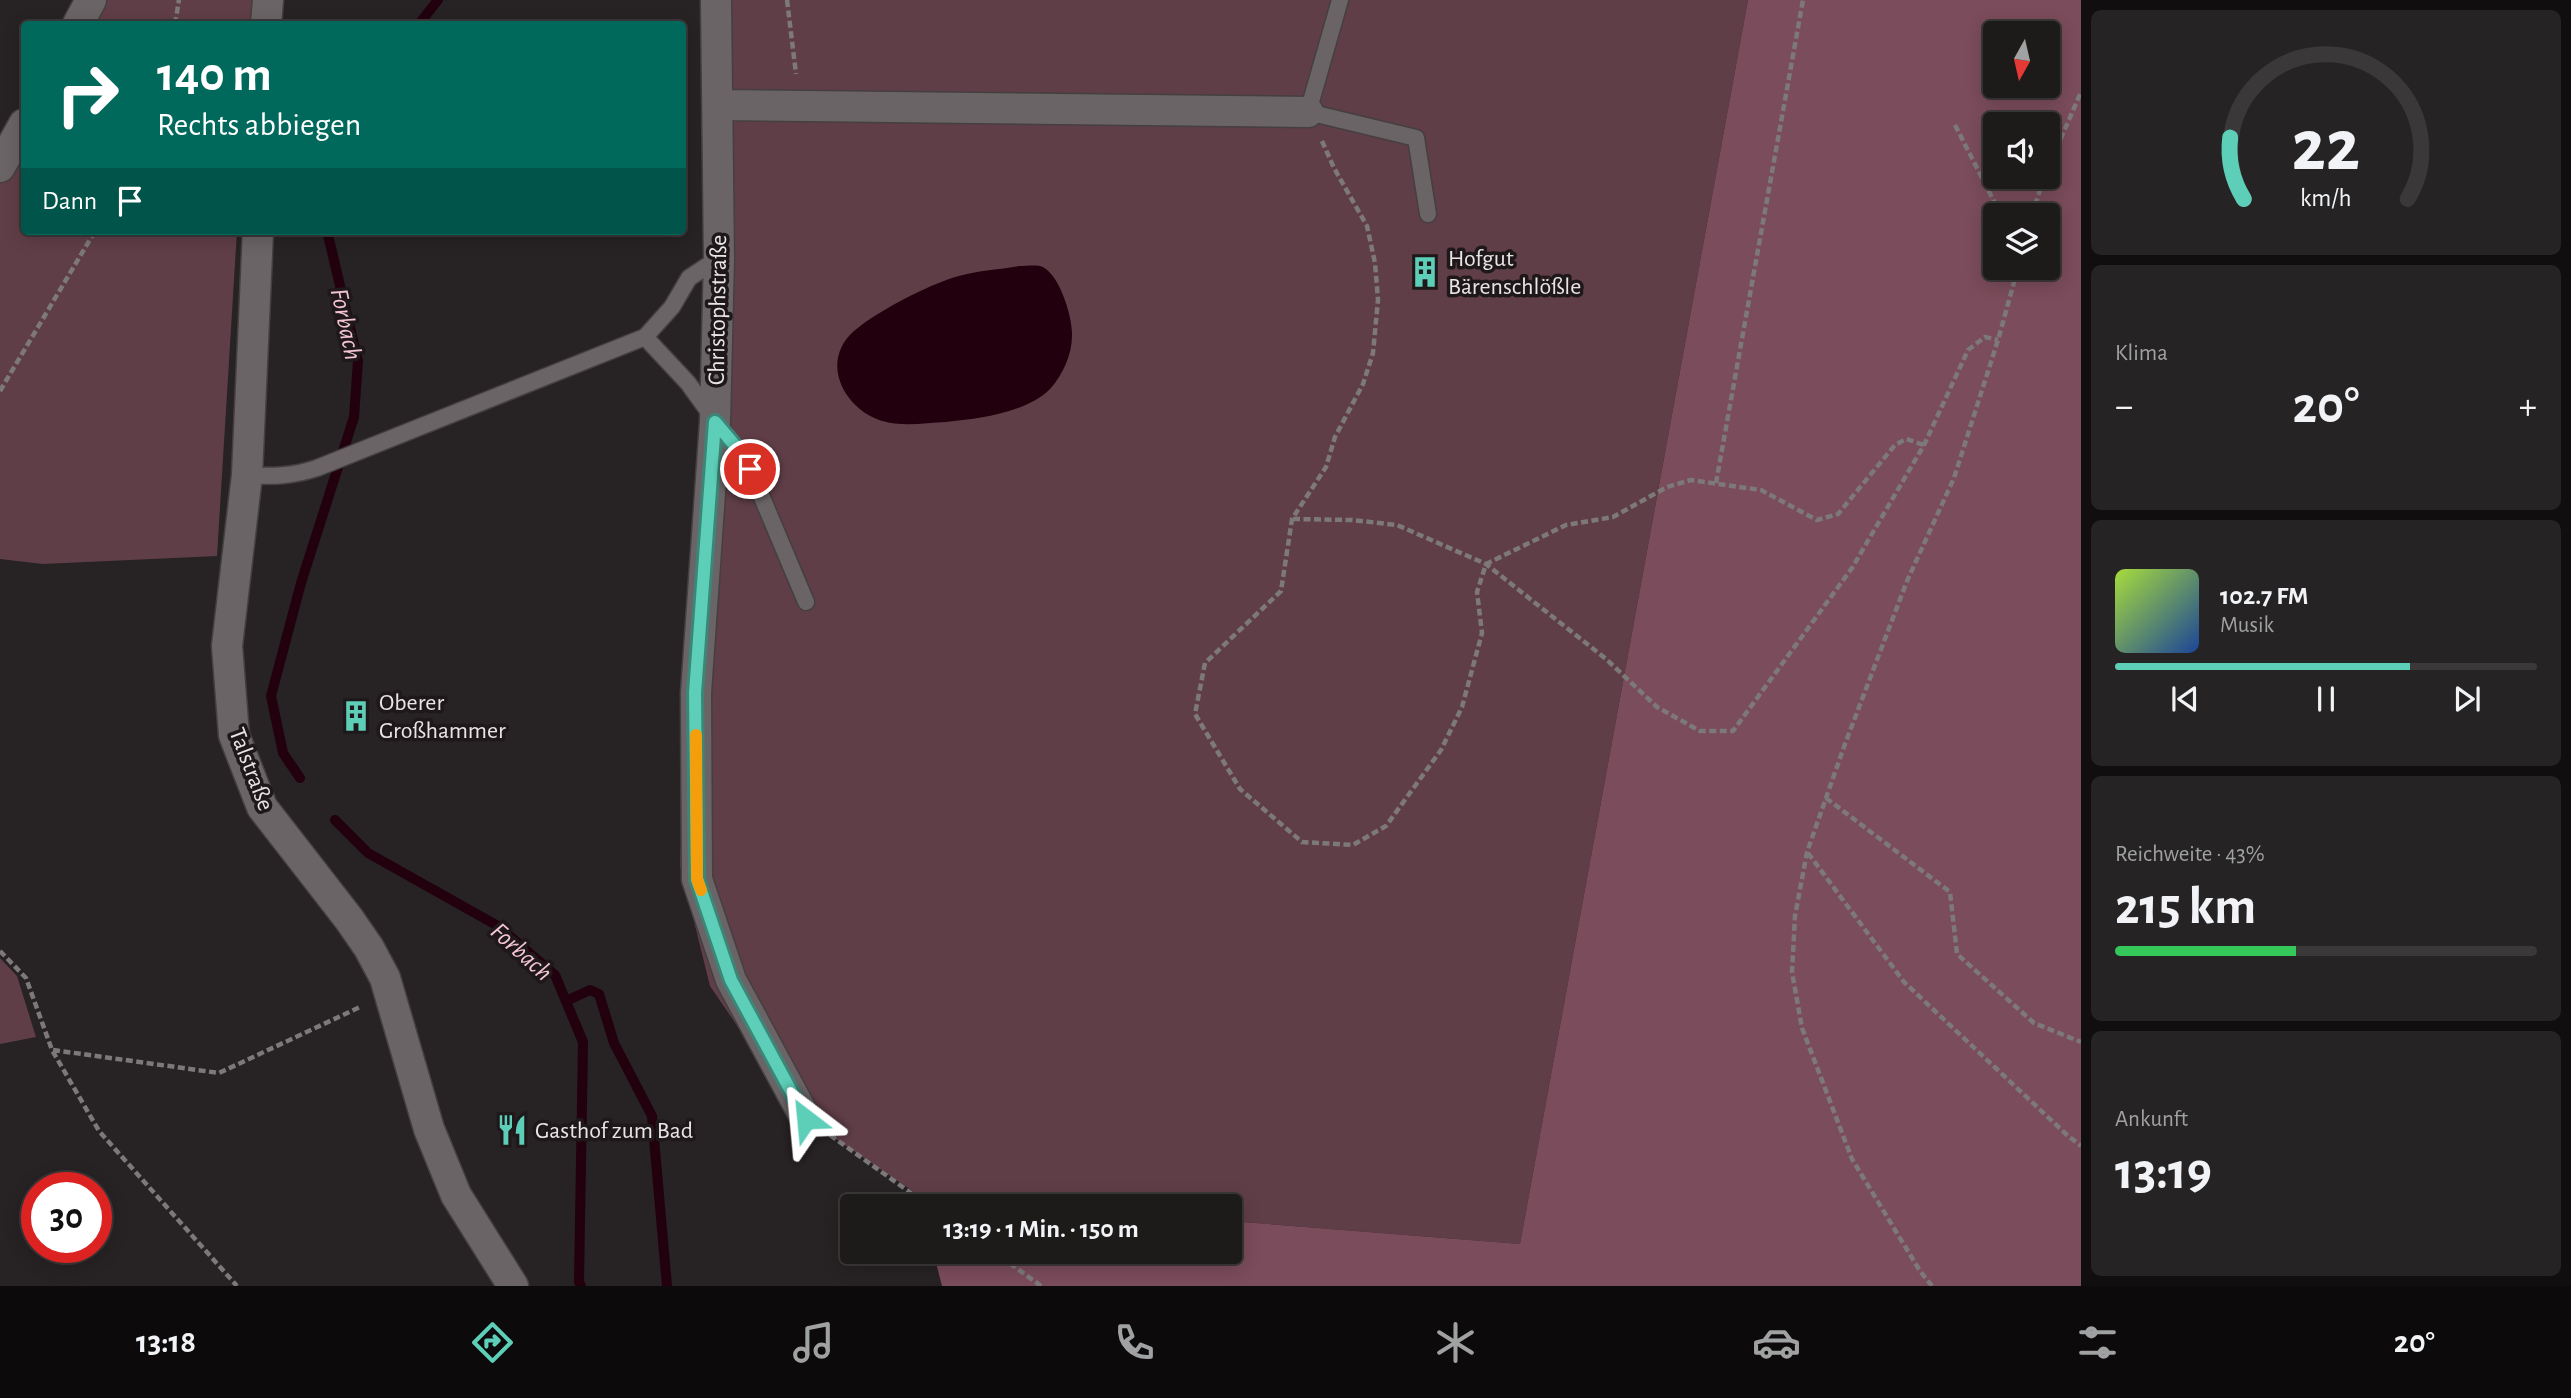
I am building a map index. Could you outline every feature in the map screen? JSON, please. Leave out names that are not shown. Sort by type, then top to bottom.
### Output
[{"type":"street","points":[[80,21],[92,0]]},
{"type":"street","points":[[266,21],[268,0]]},
{"type":"street","name":"Christophstraße","points":[[716,0],[719,258],[715,422],[695,693],[697,879],[731,980],[806,1119]]},
{"type":"street","points":[[718,105],[1308,111]]},
{"type":"street","points":[[0,167],[21,129]]},
{"type":"street","name":"Talstraße","points":[[258,235],[261,476],[228,646],[234,735],[262,807],[369,948],[385,978],[429,1129],[456,1195],[513,1286]]},
{"type":"lane","points":[[1340,0],[1308,111],[1416,138],[1428,214]]},
{"type":"lane","points":[[261,476],[298,474],[317,468],[645,337],[673,307],[689,278],[719,258]]},
{"type":"lane","points":[[645,337],[688,383],[750,469],[806,602]]},
{"type":"path","points":[[176,21],[179,0]]},
{"type":"path","points":[[787,0],[800,107]]},
{"type":"path","points":[[1716,483],[1803,0]]},
{"type":"path","points":[[2060,140],[2081,92]]},
{"type":"path","points":[[1308,111],[1334,168],[1367,226],[1375,262],[1378,300],[1373,354],[1363,384],[1335,437],[1326,467],[1292,519],[1281,592],[1205,663],[1195,714],[1240,789],[1302,842],[1353,845],[1386,826],[1441,750],[1462,707],[1478,653],[1482,633],[1477,592],[1486,564],[1566,525],[1612,517],[1667,487],[1691,480],[1761,490],[1817,520],[1838,514],[1895,445],[1906,439],[1924,445]]},
{"type":"path","points":[[1955,125],[1995,203]]},
{"type":"path","points":[[0,391],[93,235]]},
{"type":"path","points":[[1932,1286],[1920,1271],[1852,1159],[1802,1028],[1792,972],[1795,916],[1807,852],[1907,581],[1954,478],[2015,280]]},
{"type":"path","points":[[1292,519],[1352,520],[1397,525],[1486,564],[1606,659],[1657,707],[1700,731],[1733,731],[1852,568],[1924,445],[1968,350],[1985,337],[1998,340]]},
{"type":"path","points":[[1826,797],[1950,892],[1957,954],[2034,1023],[2081,1042]]},
{"type":"path","points":[[1807,852],[1904,982],[2081,1146]]},
{"type":"path","points":[[0,951],[26,978],[52,1050],[99,1131],[237,1286]]},
{"type":"path","points":[[52,1050],[219,1073],[389,993]]},
{"type":"path","points":[[806,1119],[912,1194]]},
{"type":"path","points":[[1011,1264],[1041,1286]]},
{"type":"shaded area","points":[[106,0],[252,0],[250,21],[94,21]]},
{"type":"shaded area","points":[[707,0],[1748,0],[1520,1244],[1242,1222],[1242,1194],[917,1194],[796,1112],[710,986],[680,865],[715,160]]},
{"type":"shaded area","points":[[1748,0],[2081,0],[2081,1286],[942,1286],[936,1264],[1242,1264],[1242,1222],[1520,1244]]},
{"type":"shaded area","points":[[21,146],[21,235],[237,235],[217,556],[43,564],[0,559],[0,183]]},
{"type":"shaded area","points":[[1019,266],[1040,266],[1053,277],[1064,296],[1072,328],[1072,343],[1066,364],[1055,383],[1040,397],[1015,409],[987,417],[906,424],[890,423],[868,415],[847,395],[837,370],[838,356],[844,343],[864,323],[908,297],[954,277]]},
{"type":"shaded area","points":[[0,958],[17,976],[36,1037],[0,1044]]},
{"type":"waterway","name":"Forbach","points":[[421,21],[438,0]]},
{"type":"waterway","name":"Forbach","points":[[300,778],[283,753],[271,696],[301,583],[354,417],[358,361],[328,235]]},
{"type":"waterway","name":"Forbach","points":[[335,820],[368,853],[498,926],[555,975],[583,1042],[581,1286]]},
{"type":"waterway","points":[[566,1001],[590,990],[599,994],[614,1043],[652,1116],[667,1286]]},
{"type":"slow traffic","points":[[696,735],[697,879],[701,890]]},
{"type":"place","name":"Hofgut Bärenschlößle","points":[[1425,272]]},
{"type":"place","name":"Oberer Großhammer","points":[[356,716]]},
{"type":"place","name":"Gasthof zum Bad","points":[[512,1130]]},
{"type":"route","points":[[750,469],[737,448],[715,422],[695,693],[697,879],[731,980],[806,1119]]}]
